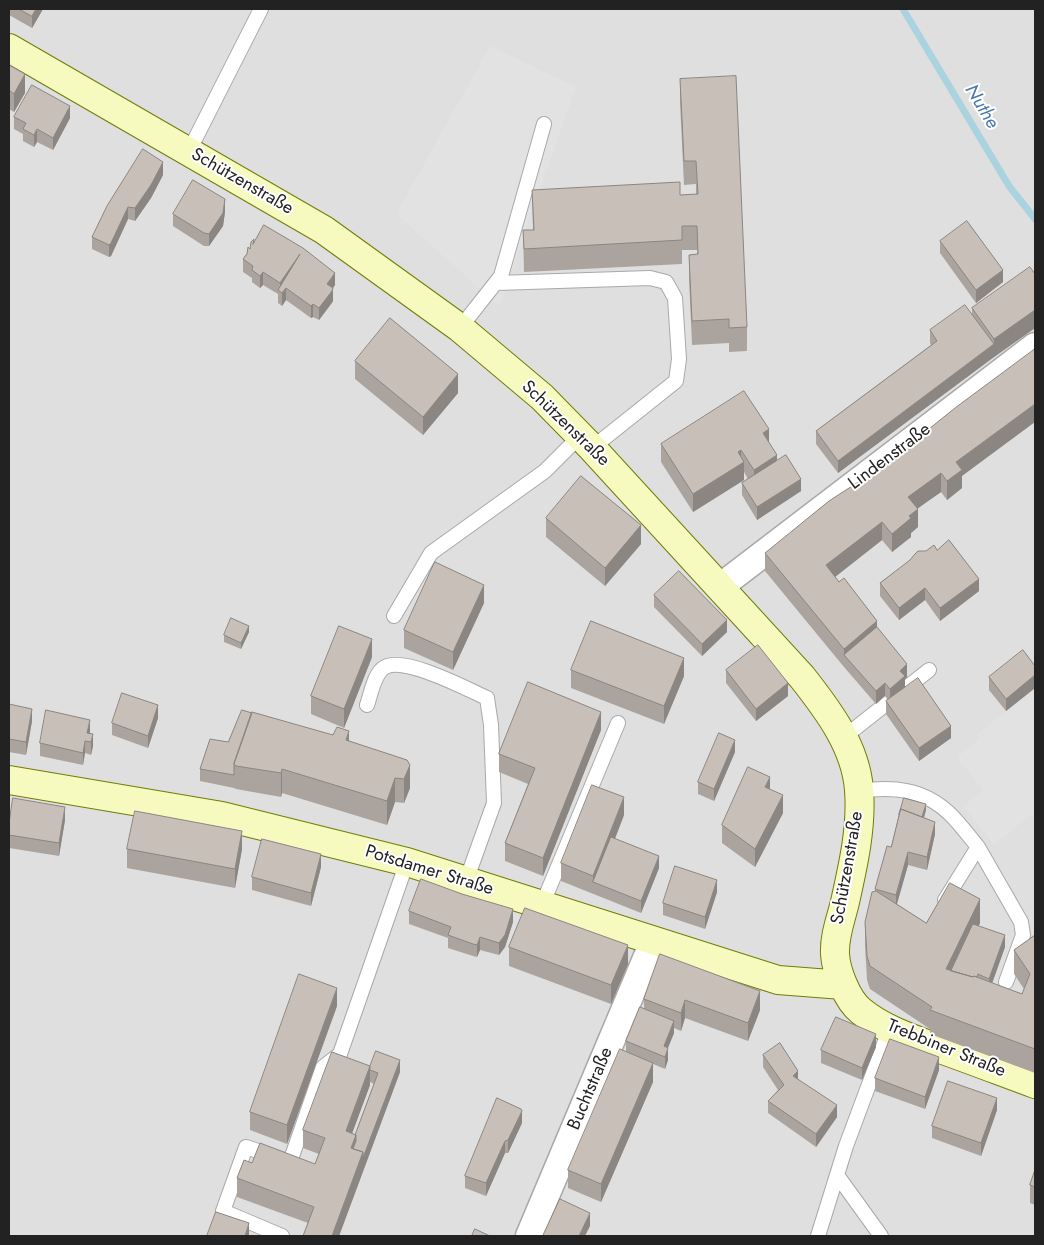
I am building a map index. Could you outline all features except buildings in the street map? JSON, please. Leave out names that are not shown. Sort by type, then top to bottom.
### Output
[{"type":"street","name":"Schützenstraße","points":[[9,48],[324,230],[460,328],[542,397],[720,586],[802,677],[829,712],[849,749],[860,791],[858,829],[835,954],[843,985]]},
{"type":"street","name":"Lindenstraße","points":[[720,586],[1035,346]]},
{"type":"street","name":"Potsdamer Straße","points":[[9,780],[222,816],[407,862],[653,942],[778,980],[843,985]]},
{"type":"street","name":"Buchtstraße","points":[[529,1236],[653,942]]},
{"type":"street","name":"Trebbiner Straße","points":[[843,985],[860,1011],[890,1028],[914,1039],[1035,1084]]},
{"type":"lane","points":[[189,151],[260,9]]},
{"type":"lane","points":[[460,328],[501,276],[544,124]]},
{"type":"lane","points":[[394,616],[431,553],[586,442],[676,381],[679,358],[675,298],[666,282],[650,278],[497,283]]},
{"type":"lane","points":[[367,705],[378,675],[386,666],[396,665],[419,668],[487,698],[491,725],[494,803],[466,881]]},
{"type":"lane","points":[[843,738],[929,670]]},
{"type":"lane","points":[[542,905],[618,723]]},
{"type":"lane","points":[[860,791],[894,788],[920,794],[950,813],[978,847],[1021,922],[1023,935],[1006,982]]},
{"type":"lane","points":[[940,908],[978,847]]},
{"type":"lane","points":[[282,1236],[223,1212],[246,1147],[290,1162],[323,1067],[340,1054],[407,862]]},
{"type":"lane","points":[[818,1236],[846,1146],[890,1028]]},
{"type":"lane","points":[[837,1175],[881,1236]]},
{"type":"shaded area","points":[[9,9],[1035,9],[1035,1236],[9,1236]]},
{"type":"shaded area","points":[[490,46],[576,87],[499,306],[396,214]]},
{"type":"shaded area","points":[[1035,688],[1035,820],[1031,815],[994,845],[963,806],[983,790],[957,757],[980,738],[977,734]]},
{"type":"waterway","name":"Nuthe","points":[[903,9],[1009,186],[1035,219]]}]
